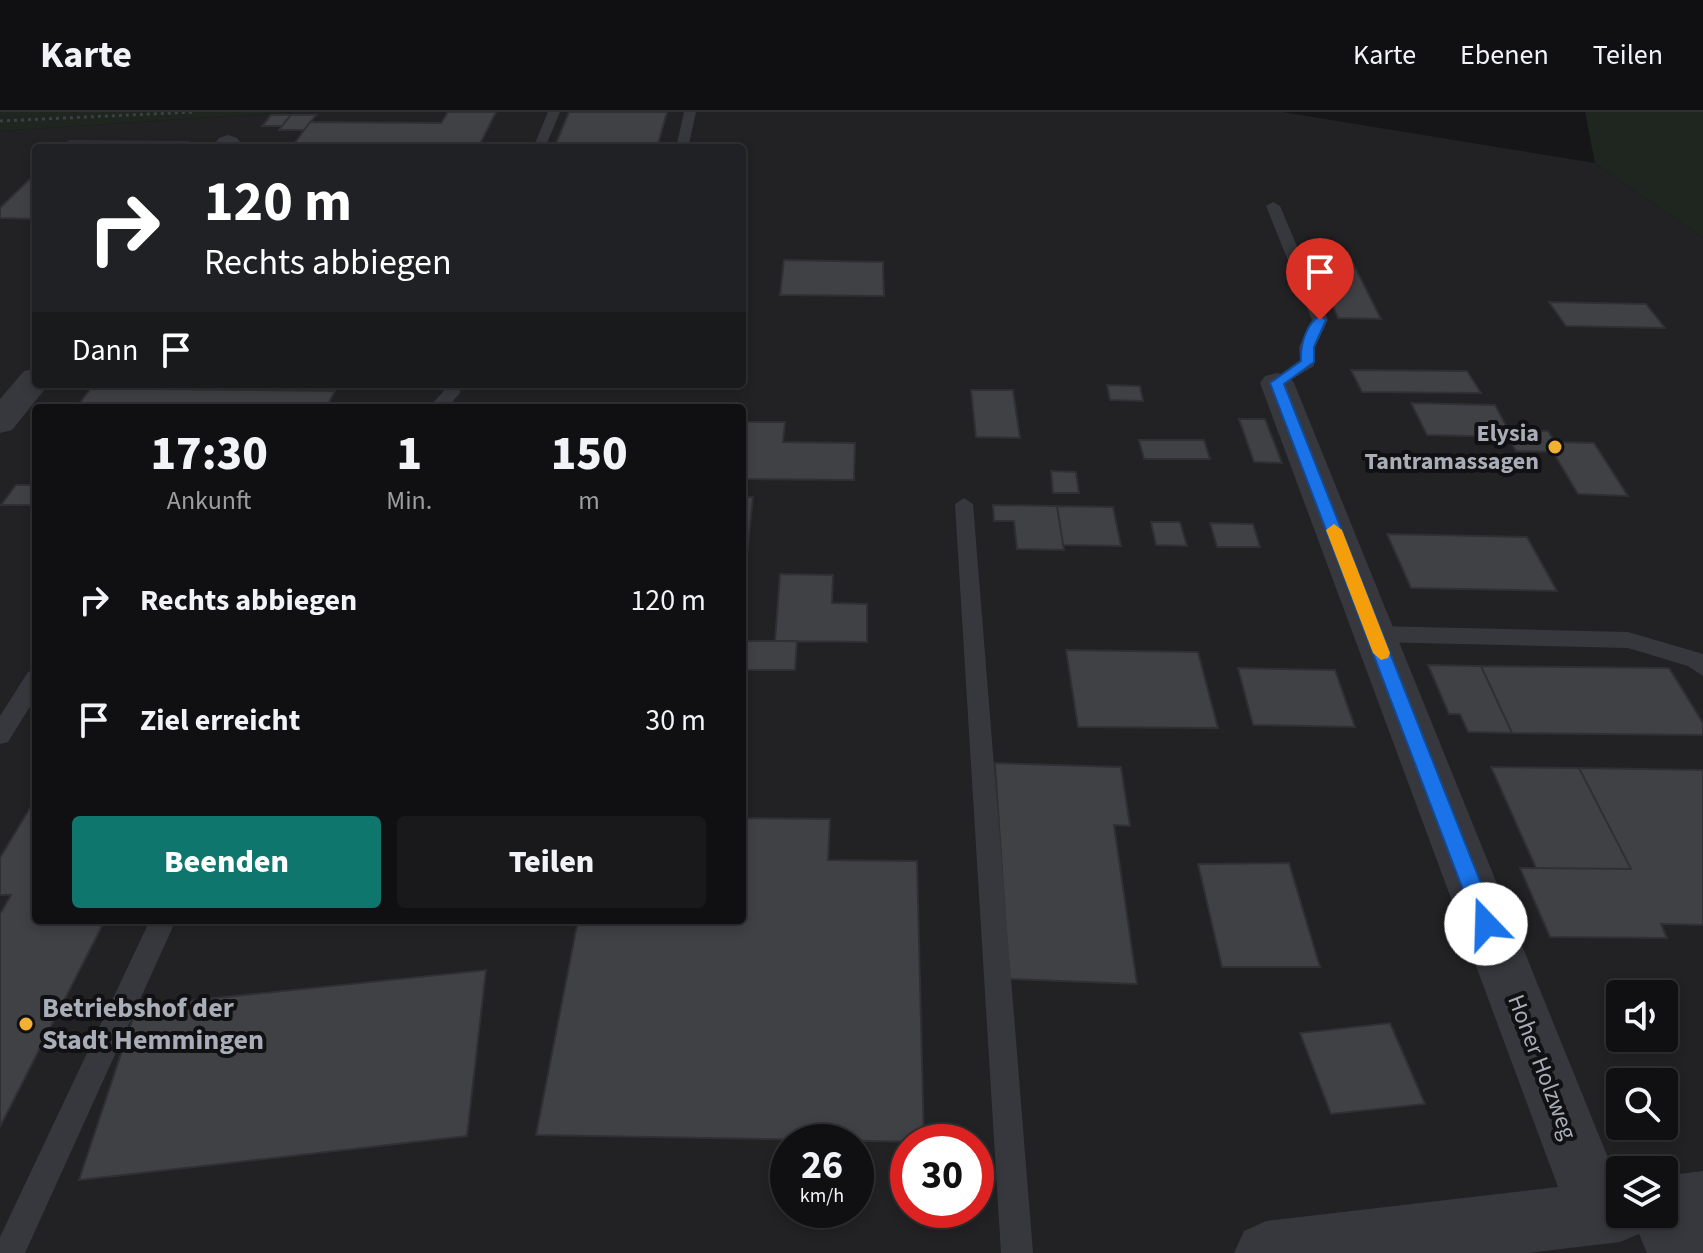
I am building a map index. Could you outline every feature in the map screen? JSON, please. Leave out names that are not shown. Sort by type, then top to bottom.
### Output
[{"type":"street","points":[[0,422],[32,383]]},
{"type":"street","name":"Hoher Holzweg","points":[[1277,383],[1374,634],[1606,1205]]},
{"type":"street","points":[[1678,1205],[1703,1202]]},
{"type":"street","name":"Hoher Holzweg","points":[[1266,1253],[1606,1212]]},
{"type":"street","points":[[1668,1228],[1679,1253]]},
{"type":"lane","points":[[541,144],[554,112]]},
{"type":"lane","points":[[683,144],[690,112]]},
{"type":"lane","points":[[1273,206],[1320,320],[1307,347],[1308,362],[1277,383]]},
{"type":"lane","points":[[441,404],[452,388]]},
{"type":"lane","points":[[964,504],[1017,1253]]},
{"type":"lane","points":[[1374,634],[1628,640],[1695,660],[1703,668]]},
{"type":"lane","points":[[0,735],[32,684]]},
{"type":"lane","points":[[9,1253],[161,924]]},
{"type":"path","points":[[0,121],[195,112]]},
{"type":"shaded area","points":[[0,112],[292,112],[0,131]]},
{"type":"shaded area","points":[[292,112],[1282,112],[1595,163],[1703,238],[1703,1253],[0,1253],[0,131]]},
{"type":"shaded area","points":[[1585,112],[1703,112],[1703,238],[1595,163]]},
{"type":"building","points":[[448,112],[496,112],[480,144],[294,144],[310,122],[441,123]]},
{"type":"building","points":[[569,112],[667,112],[658,144],[556,144]]},
{"type":"building","points":[[271,115],[291,115],[282,126],[262,126]]},
{"type":"building","points":[[291,115],[316,115],[304,130],[279,130]]},
{"type":"building","points":[[69,141],[188,142],[186,144],[66,144]]},
{"type":"building","points":[[32,177],[32,219],[0,218],[0,208]]},
{"type":"building","points":[[1309,252],[1348,253],[1381,319],[1338,318]]},
{"type":"building","points":[[784,260],[883,262],[884,296],[780,295]]},
{"type":"building","points":[[1549,302],[1646,304],[1665,328],[1566,326]]},
{"type":"building","points":[[1351,370],[1467,371],[1481,393],[1362,392]]},
{"type":"building","points":[[1107,385],[1140,386],[1143,401],[1110,400]]},
{"type":"building","points":[[91,388],[335,391],[328,404],[79,404]]},
{"type":"building","points":[[971,390],[1013,390],[1020,438],[976,437]]},
{"type":"building","name":"Elysia Tantramassagen","points":[[1411,403],[1495,405],[1509,431],[1548,431],[1555,442],[1594,443],[1628,496],[1578,494],[1553,452],[1516,451],[1508,437],[1427,435]]},
{"type":"building","points":[[1239,419],[1265,419],[1282,463],[1254,462]]},
{"type":"building","points":[[746,422],[785,422],[783,442],[855,443],[854,480],[746,479]]},
{"type":"building","points":[[1139,440],[1204,440],[1210,459],[1144,459]]},
{"type":"building","points":[[1051,471],[1076,472],[1079,493],[1053,493]]},
{"type":"building","points":[[16,485],[32,485],[32,505],[1,505]]},
{"type":"building","points":[[746,497],[753,497],[747,555]]},
{"type":"building","points":[[993,505],[1057,506],[1064,550],[1017,549],[1014,521],[994,521]]},
{"type":"building","points":[[1057,506],[1113,507],[1121,546],[1063,545]]},
{"type":"building","points":[[1151,522],[1180,522],[1187,546],[1156,545]]},
{"type":"building","points":[[1210,523],[1253,524],[1260,547],[1217,547]]},
{"type":"building","points":[[1387,534],[1527,537],[1557,591],[1411,588]]},
{"type":"building","points":[[780,574],[833,575],[832,603],[867,604],[867,642],[775,641]]},
{"type":"building","points":[[746,641],[797,641],[795,670],[746,670]]},
{"type":"building","points":[[1066,650],[1198,652],[1218,728],[1078,727]]},
{"type":"building","points":[[1428,665],[1481,666],[1512,733],[1468,732],[1460,714],[1449,714]]},
{"type":"building","points":[[1481,666],[1669,668],[1703,723],[1703,735],[1512,733]]},
{"type":"building","points":[[1238,668],[1335,670],[1355,727],[1253,725]]},
{"type":"building","points":[[995,763],[1121,767],[1130,826],[1114,825],[1137,984],[1009,979]]},
{"type":"building","points":[[1491,767],[1579,768],[1631,869],[1536,868]]},
{"type":"building","points":[[1579,768],[1703,770],[1703,925],[1661,924],[1667,938],[1550,937],[1520,868],[1631,869]]},
{"type":"building","name":"Betriebshof der Stadt Hemmingen","points":[[32,805],[32,924],[103,924],[0,1127],[0,914],[11,895],[0,895],[0,858]]},
{"type":"building","points":[[746,818],[830,819],[828,860],[917,861],[924,1124],[890,1124],[890,1141],[874,1141],[874,1124],[770,1124],[770,1139],[536,1135],[577,924],[746,924]]},
{"type":"building","points":[[1289,863],[1320,967],[1222,967],[1198,864]]},
{"type":"building","points":[[486,970],[467,1136],[79,1180],[137,1006]]},
{"type":"building","points":[[1390,1023],[1425,1104],[1331,1114],[1300,1033]]},
{"type":"slow traffic","points":[[1334,530],[1381,653]]},
{"type":"place","name":"Elysia Tantramassagen","points":[[1555,447]]},
{"type":"place","name":"Betriebshof der Stadt Hemmingen","points":[[26,1024]]},
{"type":"route","points":[[1320,320],[1307,347],[1308,362],[1277,383],[1486,924]]}]
